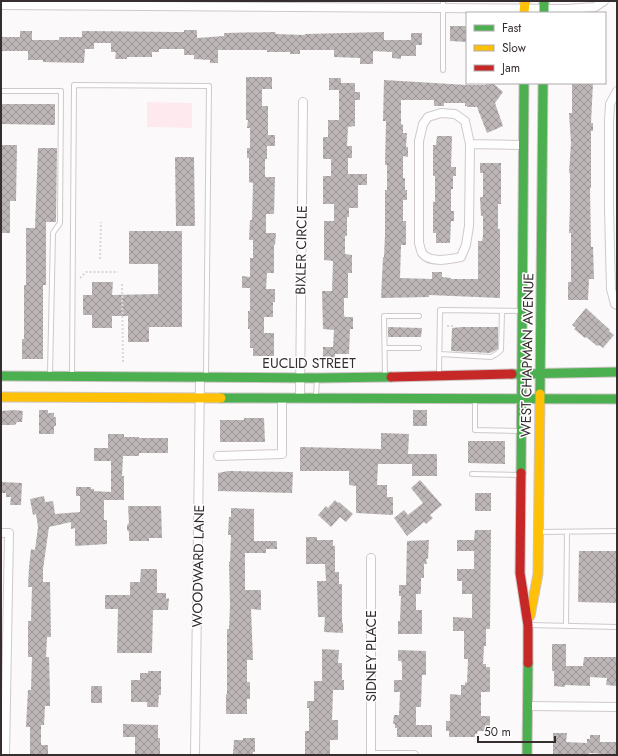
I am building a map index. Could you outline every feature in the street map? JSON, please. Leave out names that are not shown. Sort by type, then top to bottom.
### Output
[{"type":"main road","name":"WEST CHAPMAN AVENUE","points":[[524,84],[520,573],[528,626],[527,755]]},
{"type":"main road","name":"WEST CHAPMAN AVENUE","points":[[528,626],[538,574],[543,84]]},
{"type":"main road","points":[[524,145],[543,144]]},
{"type":"main road","name":"EUCLID STREET","points":[[1,397],[50,387],[72,377],[317,378],[617,372]]},
{"type":"main road","name":"EUCLID STREET","points":[[1,376],[50,387],[200,397],[617,399]]},
{"type":"street","points":[[1,5],[103,3],[443,4],[567,9],[595,7],[604,1]]},
{"type":"street","points":[[616,304],[613,298],[611,282],[609,121],[610,104],[617,91]]},
{"type":"street","name":"BIXLER CIRCLE","points":[[300,398],[303,102]]},
{"type":"street","points":[[441,114],[455,114],[465,121],[470,144],[469,226],[466,245],[461,257],[448,260],[429,258],[422,253],[419,244],[419,141],[424,124],[428,117],[441,114]]},
{"type":"street","points":[[470,144],[524,145]]},
{"type":"street","name":"WOODWARD LANE","points":[[194,755],[200,397],[203,377]]},
{"type":"street","points":[[218,456],[282,454],[282,398]]},
{"type":"street","points":[[5,533],[5,755]]},
{"type":"street","name":"SIDNEY PLACE","points":[[371,558],[371,755]]},
{"type":"street","points":[[527,706],[617,707]]},
{"type":"street","points":[[371,755],[414,755]]},
{"type":"lane","points":[[443,4],[443,70]]},
{"type":"lane","points":[[72,377],[74,85],[209,86],[203,377]]},
{"type":"lane","points":[[1,91],[61,91],[60,223],[53,233],[50,387]]},
{"type":"lane","points":[[440,375],[440,310],[523,311]]},
{"type":"lane","points":[[440,354],[491,356],[498,353],[501,348],[502,311]]},
{"type":"lane","points":[[385,376],[384,316],[420,316]]},
{"type":"lane","points":[[385,348],[419,348]]},
{"type":"lane","points":[[316,398],[317,378]]},
{"type":"lane","points":[[475,399],[475,430],[522,431]]},
{"type":"lane","points":[[472,474],[521,475]]},
{"type":"lane","points":[[539,532],[617,531]]},
{"type":"lane","points":[[566,626],[567,532]]},
{"type":"lane","points":[[528,626],[617,627]]},
{"type":"path","points":[[100,260],[101,222]]},
{"type":"path","points":[[78,280],[86,272],[118,272]]},
{"type":"path","points":[[122,284],[123,364]]},
{"type":"path","points":[[445,326],[453,326]]},
{"type":"shaded area","points":[[147,102],[192,103],[192,128],[147,127]]},
{"type":"building","points":[[450,26],[466,26],[466,42],[450,41]]},
{"type":"building","points":[[184,30],[197,30],[197,38],[224,36],[224,33],[275,32],[276,34],[305,35],[384,32],[384,40],[411,40],[411,33],[422,33],[422,45],[416,45],[416,56],[401,56],[401,59],[392,58],[392,52],[373,51],[373,64],[360,64],[360,58],[334,57],[334,50],[300,50],[300,54],[290,54],[290,52],[267,52],[267,50],[218,50],[218,63],[210,63],[210,60],[194,59],[194,55],[184,55],[184,49],[159,49],[159,52],[152,52],[152,57],[127,57],[127,59],[115,59],[116,52],[111,52],[111,43],[94,43],[94,49],[85,49],[84,63],[28,60],[28,51],[1,51],[1,37],[20,37],[20,31],[32,31],[32,40],[59,40],[59,37],[82,37],[82,31],[184,32]]},
{"type":"building","points":[[246,77],[272,77],[272,89],[262,89],[262,106],[268,106],[268,135],[275,135],[275,146],[267,146],[265,177],[275,177],[274,214],[266,214],[266,233],[276,233],[274,245],[274,273],[267,273],[266,289],[275,289],[275,302],[273,302],[273,317],[264,317],[264,333],[274,333],[274,356],[253,356],[253,348],[250,348],[250,329],[248,329],[250,288],[242,288],[242,276],[250,277],[250,258],[253,258],[253,240],[249,240],[250,220],[252,220],[253,183],[249,182],[249,158],[247,158],[247,148],[250,148],[250,128],[247,128],[248,120],[246,120]]},
{"type":"building","points":[[329,78],[341,78],[341,83],[355,83],[355,92],[360,92],[360,100],[355,100],[355,126],[348,127],[347,146],[352,146],[352,158],[348,158],[348,174],[367,174],[367,185],[358,185],[358,208],[349,208],[349,217],[347,217],[345,254],[352,255],[352,273],[348,273],[348,298],[344,298],[344,315],[345,317],[353,317],[353,329],[350,329],[349,354],[335,354],[335,359],[323,359],[323,347],[333,347],[334,330],[323,329],[322,291],[332,291],[333,261],[324,260],[324,221],[334,221],[334,204],[323,204],[323,176],[331,176],[331,159],[323,159],[323,137],[328,137],[328,120],[339,120],[339,90],[329,90]]},
{"type":"building","points":[[384,80],[467,85],[494,84],[503,92],[495,103],[503,126],[487,133],[477,107],[467,107],[465,106],[465,103],[444,103],[444,106],[434,106],[434,100],[401,100],[401,124],[403,125],[403,133],[407,133],[406,147],[408,147],[408,157],[403,156],[403,178],[405,178],[405,190],[407,190],[407,200],[403,200],[403,221],[406,221],[406,245],[401,245],[400,278],[432,279],[432,272],[442,272],[442,277],[451,279],[478,279],[478,241],[482,241],[483,236],[483,216],[481,216],[480,197],[483,197],[483,173],[480,173],[480,163],[501,163],[501,204],[498,204],[498,229],[500,229],[500,298],[429,295],[429,297],[381,298],[385,235],[385,190],[387,190],[387,165],[385,165],[386,121],[383,121]]},
{"type":"building","points":[[572,84],[593,84],[591,123],[593,123],[593,131],[591,131],[590,188],[591,247],[593,247],[594,279],[589,279],[588,300],[568,300],[568,282],[571,282],[569,173],[571,143],[569,113],[572,113]]},
{"type":"building","points":[[1,104],[55,104],[55,125],[1,124]]},
{"type":"building","points":[[437,136],[452,136],[451,167],[456,167],[456,176],[453,176],[453,189],[451,189],[451,211],[454,211],[454,221],[451,221],[450,243],[436,243],[436,233],[433,233],[435,176],[433,176],[433,145],[436,145]]},
{"type":"building","points":[[1,145],[17,145],[16,201],[10,201],[10,233],[1,233]]},
{"type":"building","points":[[38,148],[57,148],[56,222],[46,222],[46,285],[43,285],[43,359],[22,359],[22,339],[24,339],[24,285],[26,285],[26,228],[35,228]]},
{"type":"building","points":[[175,157],[194,157],[195,226],[176,226]]},
{"type":"building","points":[[129,231],[182,231],[182,327],[149,327],[149,342],[128,342],[128,316],[112,316],[112,328],[92,328],[92,315],[83,315],[83,295],[92,295],[92,282],[113,282],[112,295],[158,294],[158,264],[129,264]]},
{"type":"building","points":[[586,308],[614,335],[603,348],[599,345],[597,346],[586,337],[585,338],[574,329],[576,328],[572,325]]},
{"type":"building","points":[[388,327],[422,328],[421,337],[388,337]]},
{"type":"building","points":[[498,327],[498,349],[490,353],[451,351],[452,328]]},
{"type":"building","points":[[39,410],[48,410],[48,413],[54,413],[54,417],[56,417],[56,426],[54,426],[54,434],[39,434]]},
{"type":"building","points":[[413,410],[427,410],[427,426],[413,426]]},
{"type":"building","points":[[1,411],[23,411],[22,422],[17,422],[15,425],[1,425]]},
{"type":"building","points":[[244,418],[264,418],[265,442],[220,442],[220,420],[244,420]]},
{"type":"building","points":[[381,433],[409,434],[408,454],[437,454],[437,476],[412,476],[412,464],[378,464],[377,485],[387,485],[387,497],[393,497],[393,515],[356,513],[356,486],[349,485],[349,471],[300,471],[300,447],[381,449]]},
{"type":"building","points":[[108,434],[124,434],[124,437],[139,438],[168,438],[168,453],[139,453],[139,456],[123,456],[122,476],[124,476],[124,500],[104,500],[104,520],[107,520],[107,544],[75,546],[75,528],[71,529],[71,522],[49,527],[43,569],[43,582],[50,582],[51,637],[47,637],[46,657],[49,657],[50,706],[45,706],[44,725],[41,725],[41,745],[48,745],[48,755],[30,755],[30,727],[26,727],[28,690],[31,690],[32,657],[28,657],[28,621],[31,621],[32,587],[28,587],[31,549],[35,550],[38,527],[36,514],[33,515],[30,499],[44,496],[45,502],[53,501],[55,514],[80,512],[80,496],[76,496],[76,487],[91,487],[94,491],[111,492],[111,461],[94,461],[94,448],[108,448]]},
{"type":"building","points":[[468,441],[505,441],[505,464],[468,463]]},
{"type":"building","points":[[228,471],[293,472],[292,493],[218,491],[218,473]]},
{"type":"building","points":[[420,480],[442,505],[430,515],[433,518],[426,524],[424,522],[407,536],[394,518],[404,510],[408,515],[423,503],[411,488]]},
{"type":"building","points":[[1,482],[22,483],[21,505],[10,505],[11,497],[6,497],[6,493],[1,493]]},
{"type":"building","points":[[475,493],[491,493],[491,511],[475,511]]},
{"type":"building","points":[[335,500],[353,514],[346,522],[340,517],[331,527],[318,515],[326,506],[328,508]]},
{"type":"building","points":[[128,506],[161,506],[162,538],[149,538],[149,541],[129,541],[129,532],[127,530],[127,525],[129,523]]},
{"type":"building","points":[[231,508],[254,509],[254,541],[277,541],[277,549],[266,549],[266,553],[245,553],[245,590],[261,590],[261,610],[251,609],[253,660],[247,660],[247,682],[250,682],[250,699],[247,699],[247,714],[226,714],[227,629],[229,629],[230,606],[229,562],[231,535],[228,535]]},
{"type":"building","points":[[475,530],[491,530],[490,629],[486,629],[486,646],[484,646],[483,664],[486,664],[486,667],[490,667],[490,692],[481,692],[481,716],[490,716],[490,731],[478,731],[477,734],[475,734],[475,737],[449,737],[449,731],[446,731],[446,721],[450,721],[450,694],[461,695],[461,685],[465,685],[465,682],[467,683],[468,659],[464,659],[464,631],[453,631],[453,617],[472,618],[472,594],[462,594],[462,581],[457,581],[457,569],[474,569],[474,551],[457,551],[457,540],[474,540]]},
{"type":"building","points":[[306,537],[317,537],[317,540],[333,540],[333,546],[335,546],[335,572],[339,572],[339,584],[342,584],[343,633],[324,632],[325,617],[318,617],[317,581],[326,581],[325,564],[306,564]]},
{"type":"building","points":[[429,540],[428,559],[426,559],[427,564],[424,564],[424,578],[421,578],[421,594],[416,594],[416,610],[422,610],[422,634],[398,634],[401,596],[399,596],[399,585],[406,585],[407,541]]},
{"type":"building","points":[[579,551],[617,551],[617,603],[578,602]]},
{"type":"building","points":[[141,569],[157,569],[157,593],[166,593],[166,599],[169,598],[168,610],[153,610],[152,653],[117,653],[118,609],[105,609],[105,595],[130,595],[130,582],[140,582]]},
{"type":"building","points":[[552,644],[566,644],[566,666],[583,666],[584,657],[617,657],[617,686],[606,685],[607,678],[590,677],[590,686],[554,686],[554,671],[552,671]]},
{"type":"building","points":[[322,649],[339,650],[338,663],[342,663],[342,680],[344,680],[344,690],[333,690],[332,720],[338,720],[338,740],[330,740],[330,755],[305,755],[305,731],[309,731],[309,708],[307,708],[307,701],[314,701],[314,681],[322,681]]},
{"type":"building","points":[[398,650],[426,651],[426,675],[422,675],[421,707],[416,707],[416,725],[432,725],[432,737],[397,737],[397,728],[395,728],[395,724],[393,724],[394,715],[399,715],[400,692],[394,692],[394,680],[402,680],[402,663],[401,661],[398,661]]},
{"type":"building","points":[[148,671],[161,671],[161,695],[159,695],[158,707],[147,707],[147,702],[131,702],[131,680],[140,680],[140,673],[148,673]]},
{"type":"building","points":[[91,686],[102,686],[102,703],[91,703]]},
{"type":"building","points":[[123,724],[158,725],[160,755],[135,755],[135,737],[123,737]]},
{"type":"building","points":[[553,733],[567,733],[566,742],[587,743],[587,739],[590,739],[590,735],[600,735],[600,742],[617,742],[617,755],[589,753],[589,755],[553,755]]},
{"type":"building","points":[[243,738],[255,738],[255,752],[253,752],[253,755],[233,755],[234,740],[243,740]]},
{"type":"traffic: fast","points":[[544,1],[544,12]]},
{"type":"traffic: fast","points":[[521,473],[524,84]]},
{"type":"traffic: fast","points":[[540,394],[543,84]]},
{"type":"traffic: fast","points":[[512,374],[617,372]]},
{"type":"traffic: fast","points":[[1,376],[391,377]]},
{"type":"traffic: fast","points":[[221,398],[617,399]]},
{"type":"traffic: fast","points":[[527,755],[528,663]]},
{"type":"traffic: slow","points":[[524,12],[525,1]]},
{"type":"traffic: slow","points":[[530,616],[538,574],[540,394]]},
{"type":"traffic: slow","points":[[1,397],[221,398]]},
{"type":"traffic: jam","points":[[391,377],[512,374]]},
{"type":"traffic: jam","points":[[521,473],[520,573],[528,625],[528,663]]}]
